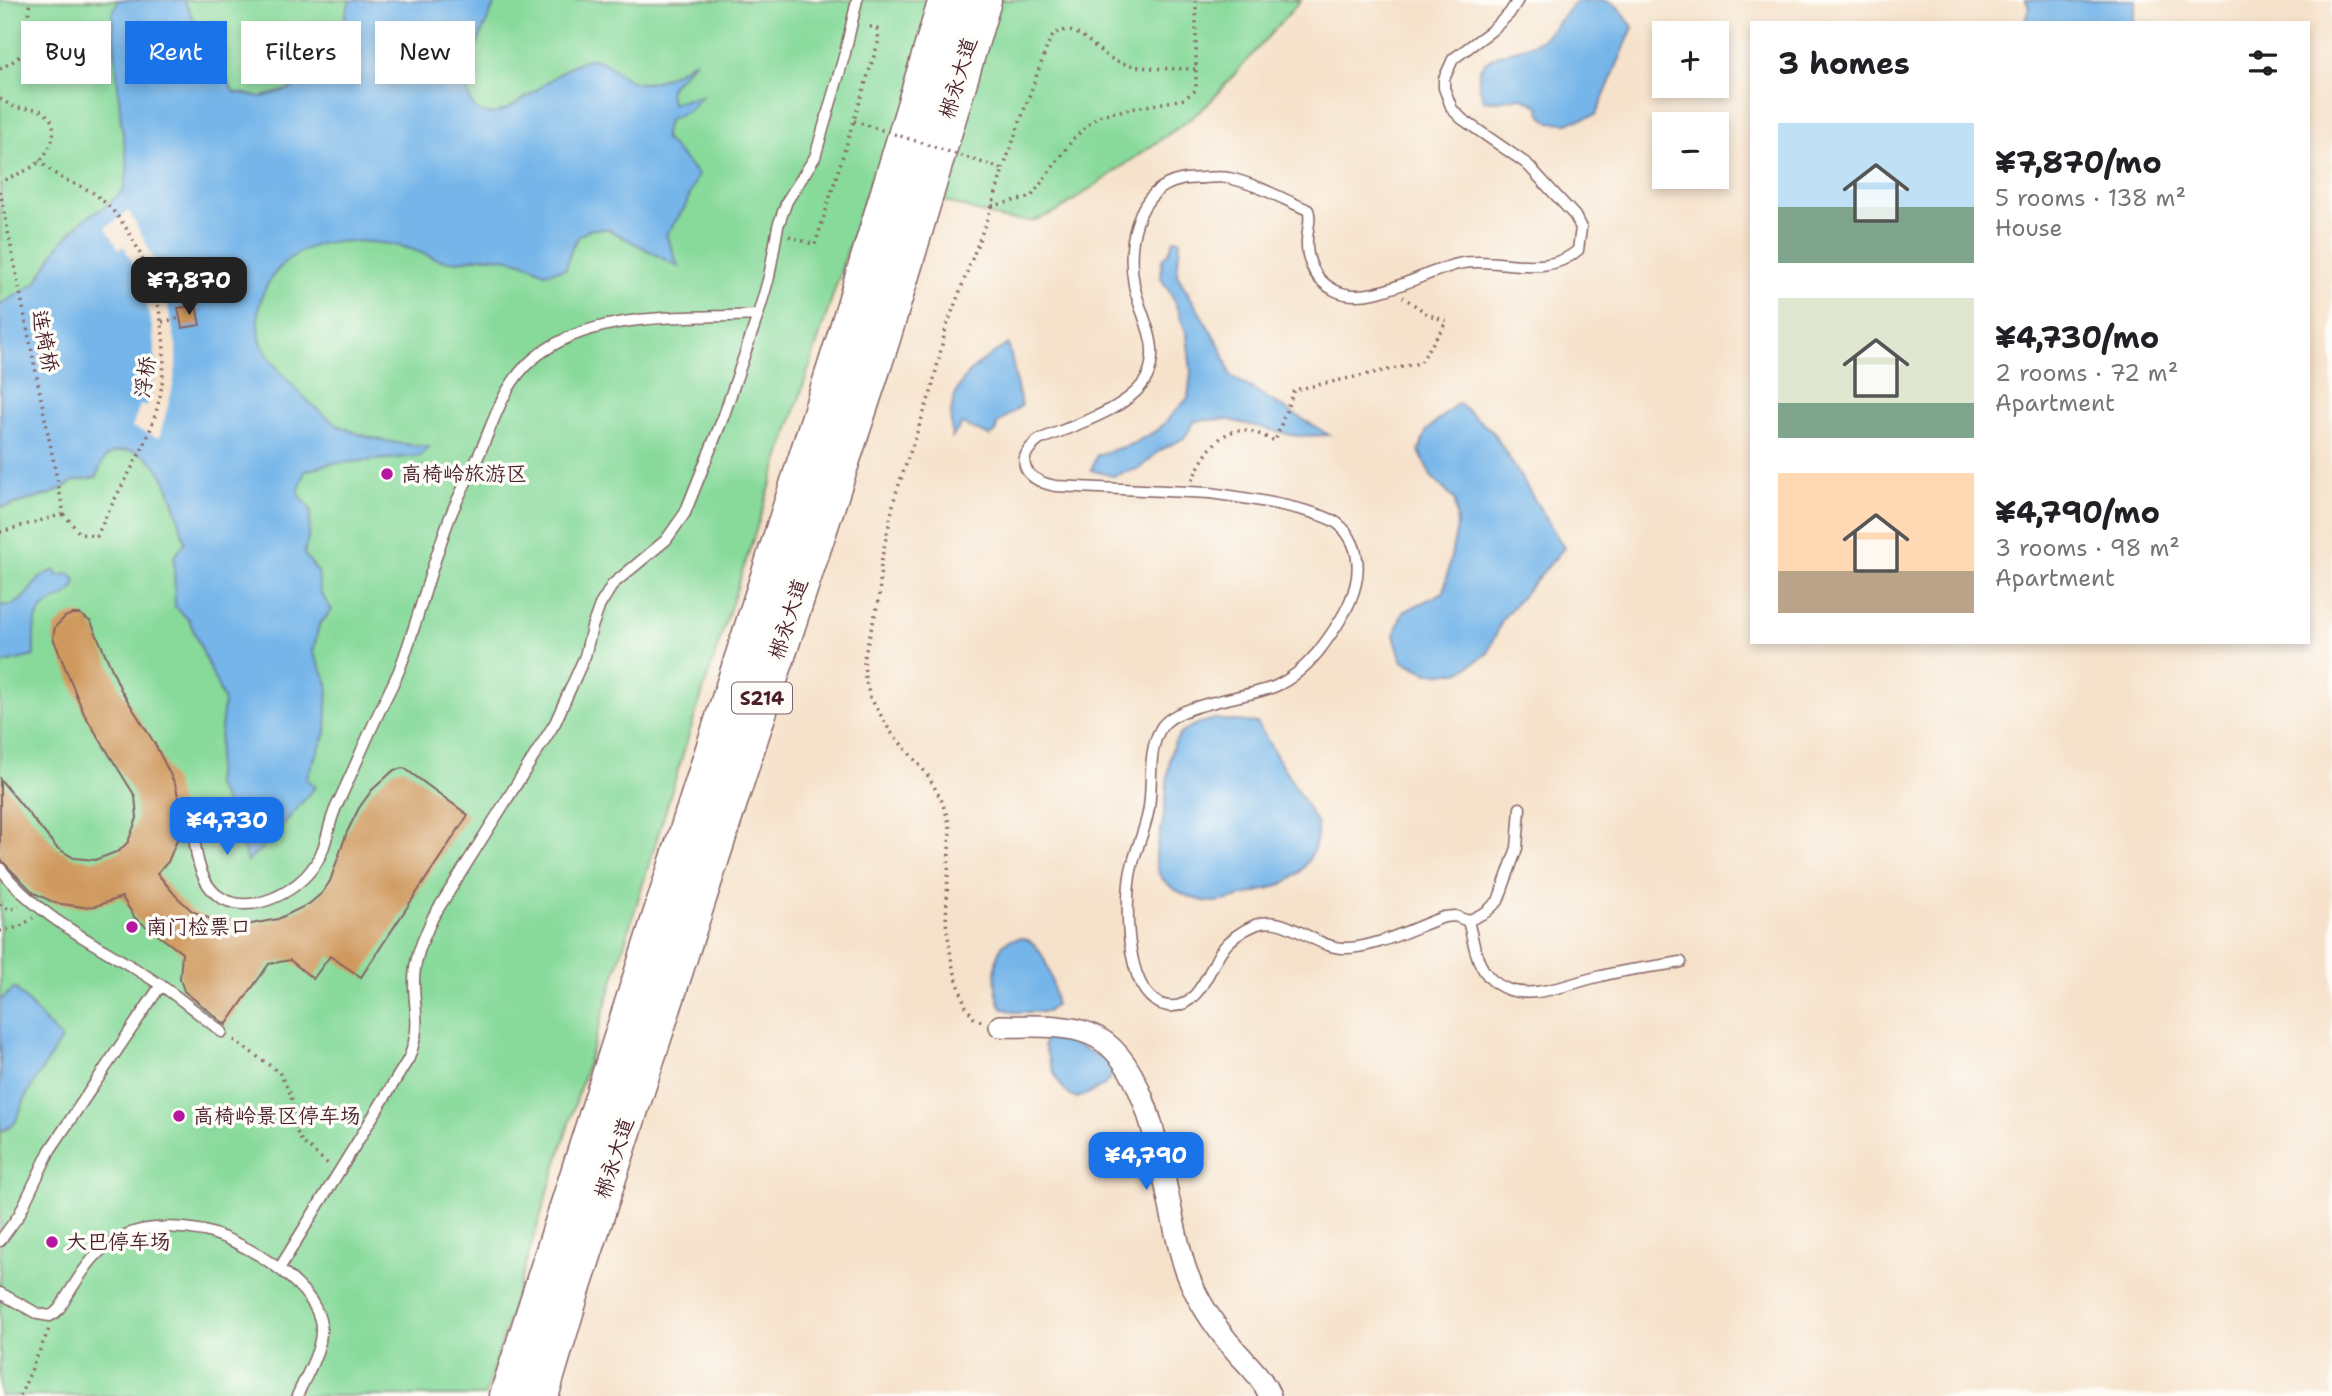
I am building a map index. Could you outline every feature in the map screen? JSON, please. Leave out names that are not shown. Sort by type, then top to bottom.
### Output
[{"type":"highway","name":"郴永大道","points":[[526,1387],[948,0]]},
{"type":"highway","name":"郴永大道","points":[[526,1387],[741,762],[881,338],[982,0]]},
{"type":"street","points":[[1000,1026],[1066,1029],[1089,1033],[1107,1042],[1123,1058],[1134,1078],[1158,1148],[1186,1273],[1204,1311],[1256,1373],[1270,1396]]},
{"type":"lane","points":[[279,1269],[409,1058],[416,1039],[418,1021],[414,980],[416,965],[423,938],[433,917],[555,723],[585,656],[592,628],[607,595],[623,576],[666,540],[685,513],[724,415],[758,315],[787,201],[815,157],[845,53],[857,0]]},
{"type":"lane","points":[[1518,0],[1509,14],[1491,31],[1453,59],[1444,79],[1444,88],[1452,109],[1462,119],[1527,164],[1574,216],[1581,228],[1578,250],[1569,258],[1541,265],[1464,263],[1368,295],[1350,295],[1335,290],[1320,280],[1310,264],[1306,251],[1311,216],[1308,210],[1226,177],[1181,180],[1165,186],[1151,196],[1140,214],[1134,234],[1134,286],[1152,339],[1153,352],[1147,377],[1133,396],[1117,406],[1039,440],[1030,447],[1025,456],[1030,476],[1041,483],[1055,486],[1186,491],[1232,496],[1315,514],[1336,522],[1348,533],[1357,554],[1357,583],[1347,609],[1319,650],[1292,677],[1265,691],[1185,711],[1162,726],[1156,738],[1151,764],[1149,812],[1130,876],[1129,924],[1132,958],[1138,981],[1159,1004],[1171,1007],[1185,1004],[1197,992],[1222,951],[1237,933],[1258,924],[1276,922],[1319,943],[1341,948],[1363,946],[1444,917],[1455,916],[1468,921],[1486,912],[1498,901],[1517,848],[1520,808]]},
{"type":"lane","points":[[194,811],[195,852],[207,882],[215,893],[226,900],[239,904],[257,902],[288,891],[303,880],[323,853],[334,812],[399,671],[450,516],[496,413],[516,378],[532,360],[550,347],[593,329],[623,322],[758,315]]},
{"type":"lane","points":[[0,868],[18,889],[50,915],[161,985],[222,1032]]},
{"type":"lane","points":[[1468,921],[1479,964],[1493,981],[1513,991],[1560,988],[1602,975],[1681,962]]},
{"type":"lane","points":[[0,1241],[19,1215],[50,1150],[161,985]]},
{"type":"lane","points":[[0,1293],[44,1316],[55,1314],[90,1261],[108,1242],[129,1233],[168,1227],[204,1231],[238,1244],[279,1269],[313,1304],[321,1321],[320,1341],[297,1396]]},
{"type":"path","points":[[0,69],[27,50],[31,40],[28,18],[30,0]]},
{"type":"path","points":[[992,206],[1031,197],[1074,138],[1097,117],[1184,99],[1196,90],[1196,0]]},
{"type":"path","points":[[777,232],[815,245],[879,40],[877,29],[852,21]]},
{"type":"path","points":[[1000,1026],[986,1024],[974,1018],[958,988],[946,922],[950,825],[941,799],[927,774],[890,731],[870,697],[865,678],[864,658],[879,599],[881,562],[895,496],[931,392],[946,328],[1048,44],[1054,34],[1060,31],[1073,32],[1109,57],[1146,68],[1196,67]]},
{"type":"path","points":[[0,99],[16,107],[40,109],[50,117],[54,128],[53,138],[39,161],[0,182]]},
{"type":"path","points":[[854,121],[1003,169]]},
{"type":"path","name":"浮桥","points":[[39,161],[61,177],[79,183],[102,199],[124,224],[141,255],[152,284],[161,322],[166,367],[160,398],[142,448],[109,507],[97,536],[80,534],[64,514]]},
{"type":"path","name":"连椅桥","points":[[0,191],[64,514]]},
{"type":"path","points":[[1186,491],[1203,458],[1227,435],[1240,430],[1251,431],[1275,441],[1294,390],[1420,363],[1447,321],[1429,315],[1411,304],[1391,286]]},
{"type":"path","points":[[161,322],[180,318]]},
{"type":"path","points":[[0,532],[64,514]]},
{"type":"path","points":[[0,930],[19,927]]},
{"type":"path","points":[[222,1032],[279,1072],[291,1095],[297,1132],[302,1142],[337,1172]]},
{"type":"path","points":[[20,1396],[55,1314]]},
{"type":"green space","name":"高椅岭旅游区","points":[[0,0],[1301,0],[1207,105],[1058,211],[1033,221],[1003,219],[871,179],[691,728],[485,1396],[0,1396]]},
{"type":"water","points":[[118,0],[184,0],[194,21],[125,21],[125,84],[227,84],[227,80],[234,92],[262,97],[299,84],[361,84],[361,21],[344,21],[350,0],[497,0],[475,51],[475,21],[375,21],[375,84],[467,84],[473,106],[484,113],[498,112],[530,95],[563,71],[590,59],[603,63],[631,81],[641,83],[660,80],[696,60],[672,85],[669,93],[672,103],[702,96],[688,111],[668,120],[664,138],[698,174],[685,207],[666,235],[679,267],[608,229],[591,229],[579,236],[571,249],[566,269],[544,273],[508,259],[484,257],[447,261],[398,246],[351,241],[315,246],[298,253],[284,263],[272,277],[259,308],[258,326],[267,353],[297,390],[342,427],[373,438],[429,447],[420,456],[328,464],[305,471],[298,493],[311,510],[304,554],[318,572],[320,592],[332,610],[319,625],[313,652],[328,683],[326,733],[306,778],[315,787],[271,839],[247,862],[236,821],[215,784],[224,701],[189,620],[175,607],[174,557],[185,542],[172,498],[158,469],[148,458],[136,452],[115,452],[104,460],[97,477],[75,481],[51,494],[5,507],[0,506],[0,305],[36,283],[59,245],[84,219],[106,206],[124,190],[128,168],[121,122],[112,14]]},
{"type":"water","points":[[1579,0],[1613,3],[1633,27],[1596,115],[1567,123],[1549,122],[1542,116],[1539,106],[1521,97],[1484,100],[1479,84],[1480,72],[1485,63],[1540,40]]},
{"type":"water","points":[[2026,0],[2136,0],[2133,21],[2026,21],[2029,7]]},
{"type":"water","points":[[1174,239],[1180,240],[1177,275],[1221,348],[1231,376],[1329,435],[1297,436],[1225,419],[1195,421],[1184,438],[1159,451],[1140,468],[1113,476],[1091,470],[1097,455],[1132,444],[1158,430],[1188,398],[1191,372],[1187,335],[1173,298],[1161,278],[1162,260],[1169,252]]},
{"type":"water","points":[[1008,344],[1022,405],[997,424],[996,432],[990,436],[962,424],[952,437],[952,405],[956,392],[971,371]]},
{"type":"water","points":[[1458,403],[1493,432],[1564,548],[1503,618],[1488,653],[1459,673],[1428,673],[1402,661],[1394,635],[1403,612],[1444,592],[1457,526],[1455,500],[1431,476],[1419,451],[1427,430]]},
{"type":"water","points":[[56,570],[56,575],[71,574],[76,580],[71,591],[49,603],[37,617],[34,656],[0,664],[0,605],[10,605],[24,598],[40,579]]},
{"type":"water","points":[[1215,719],[1257,723],[1317,824],[1317,832],[1310,858],[1293,878],[1273,887],[1214,902],[1187,896],[1170,885],[1158,871],[1156,858],[1172,748],[1182,733],[1200,723]]},
{"type":"water","points":[[1023,938],[1037,948],[1051,977],[1055,1005],[1047,1012],[1014,1012],[1002,1008],[999,1002],[995,974],[1001,947],[1006,942]]},
{"type":"water","points":[[15,988],[61,1039],[26,1096],[15,1123],[0,1132],[0,1000]]},
{"type":"water","points":[[1048,1035],[1056,1036],[1110,1061],[1114,1066],[1110,1078],[1101,1087],[1083,1096],[1077,1098],[1070,1094],[1060,1083],[1049,1061],[1044,1046],[1044,1039]]},
{"type":"pier","points":[[129,211],[163,283],[176,345],[172,391],[159,438],[132,427],[140,405],[147,407],[156,364],[152,327],[137,271],[124,246],[119,249],[106,227]]},
{"type":"building","points":[[196,305],[200,325],[182,328],[178,308]]},
{"type":"building","points":[[72,614],[80,614],[91,622],[121,690],[155,744],[175,784],[180,804],[177,840],[168,862],[157,873],[192,911],[208,918],[246,925],[278,919],[309,904],[322,893],[330,881],[347,832],[359,808],[372,790],[394,770],[404,768],[468,815],[361,977],[330,956],[313,979],[290,960],[269,964],[226,1025],[184,991],[180,979],[182,953],[135,918],[122,897],[96,906],[55,903],[34,893],[2,861],[0,779],[57,848],[74,858],[95,860],[119,851],[128,842],[137,818],[135,796],[84,714],[53,638],[55,627]]},
{"type":"place","name":"高椅岭旅游区","points":[[387,474]]},
{"type":"place","name":"南门检票口","points":[[132,927]]},
{"type":"place","name":"高椅岭景区停车场","points":[[179,1116]]},
{"type":"place","name":"大巴停车场","points":[[52,1242]]}]
